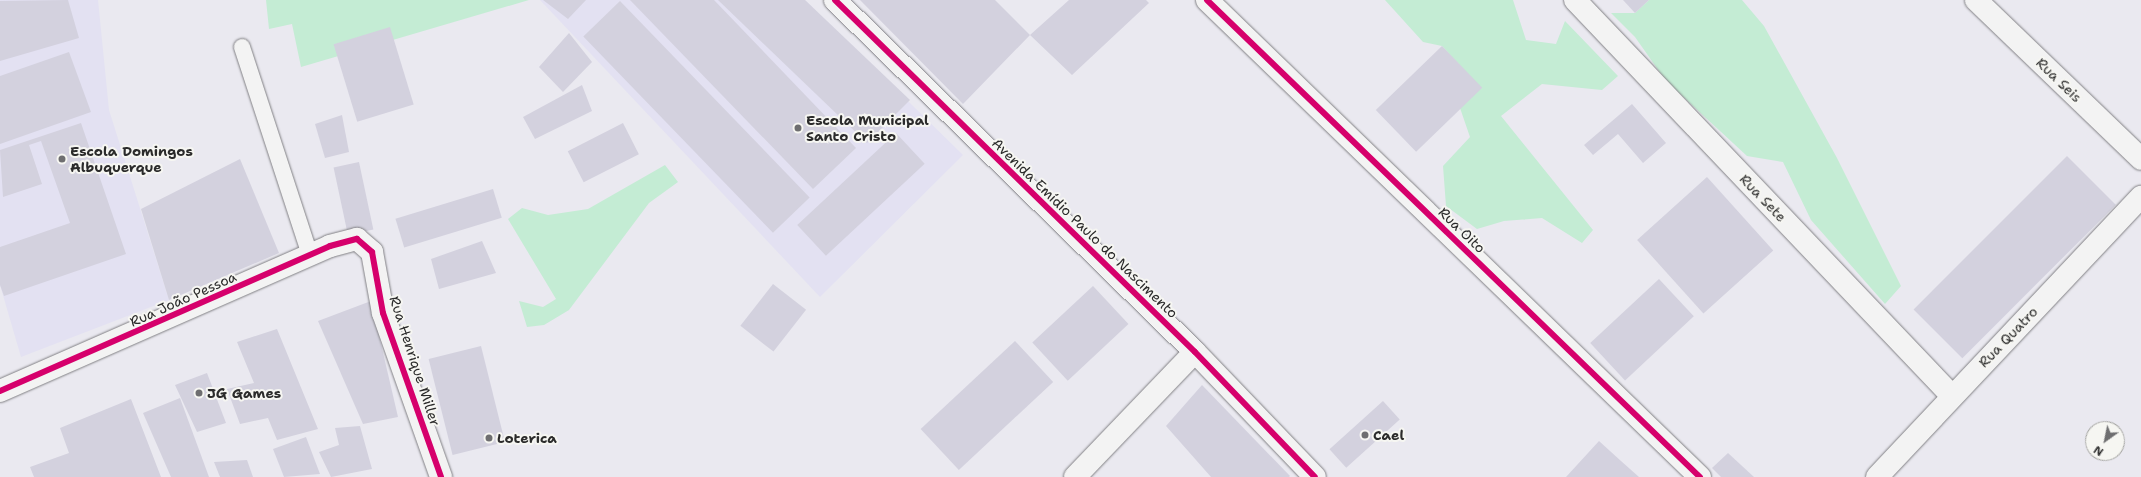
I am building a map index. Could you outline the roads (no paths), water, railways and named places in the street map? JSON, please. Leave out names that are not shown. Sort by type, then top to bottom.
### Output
[{"type":"street","name":"Avenida Emídio Paulo do Nascimento","points":[[835,0],[1195,352],[1315,477]]},
{"type":"street","name":"Rua Oito","points":[[1207,0],[1700,477]]},
{"type":"street","name":"Rua Sete","points":[[1575,0],[1952,396]]},
{"type":"street","name":"Rua Seis","points":[[1976,0],[2141,160]]},
{"type":"street","name":"Rua Quatro","points":[[1876,477],[2141,197]]},
{"type":"street","name":"Rua João Pessoa","points":[[0,391],[310,255],[350,239],[364,243],[372,252]]},
{"type":"street","name":"Rua Henrique Miller","points":[[372,252],[383,312],[441,477]]},
{"type":"street","points":[[1075,477],[1195,352]]},
{"type":"lane","points":[[242,47],[310,255]]},
{"type":"place","name":"Escola Municipal Santo Cristo","points":[[798,128]]},
{"type":"place","name":"Escola Domingos Albuquerque","points":[[62,159]]},
{"type":"place","name":"JG Games","points":[[199,393]]},
{"type":"place","name":"Cael","points":[[1365,435]]},
{"type":"place","name":"Loterica","points":[[489,438]]}]
